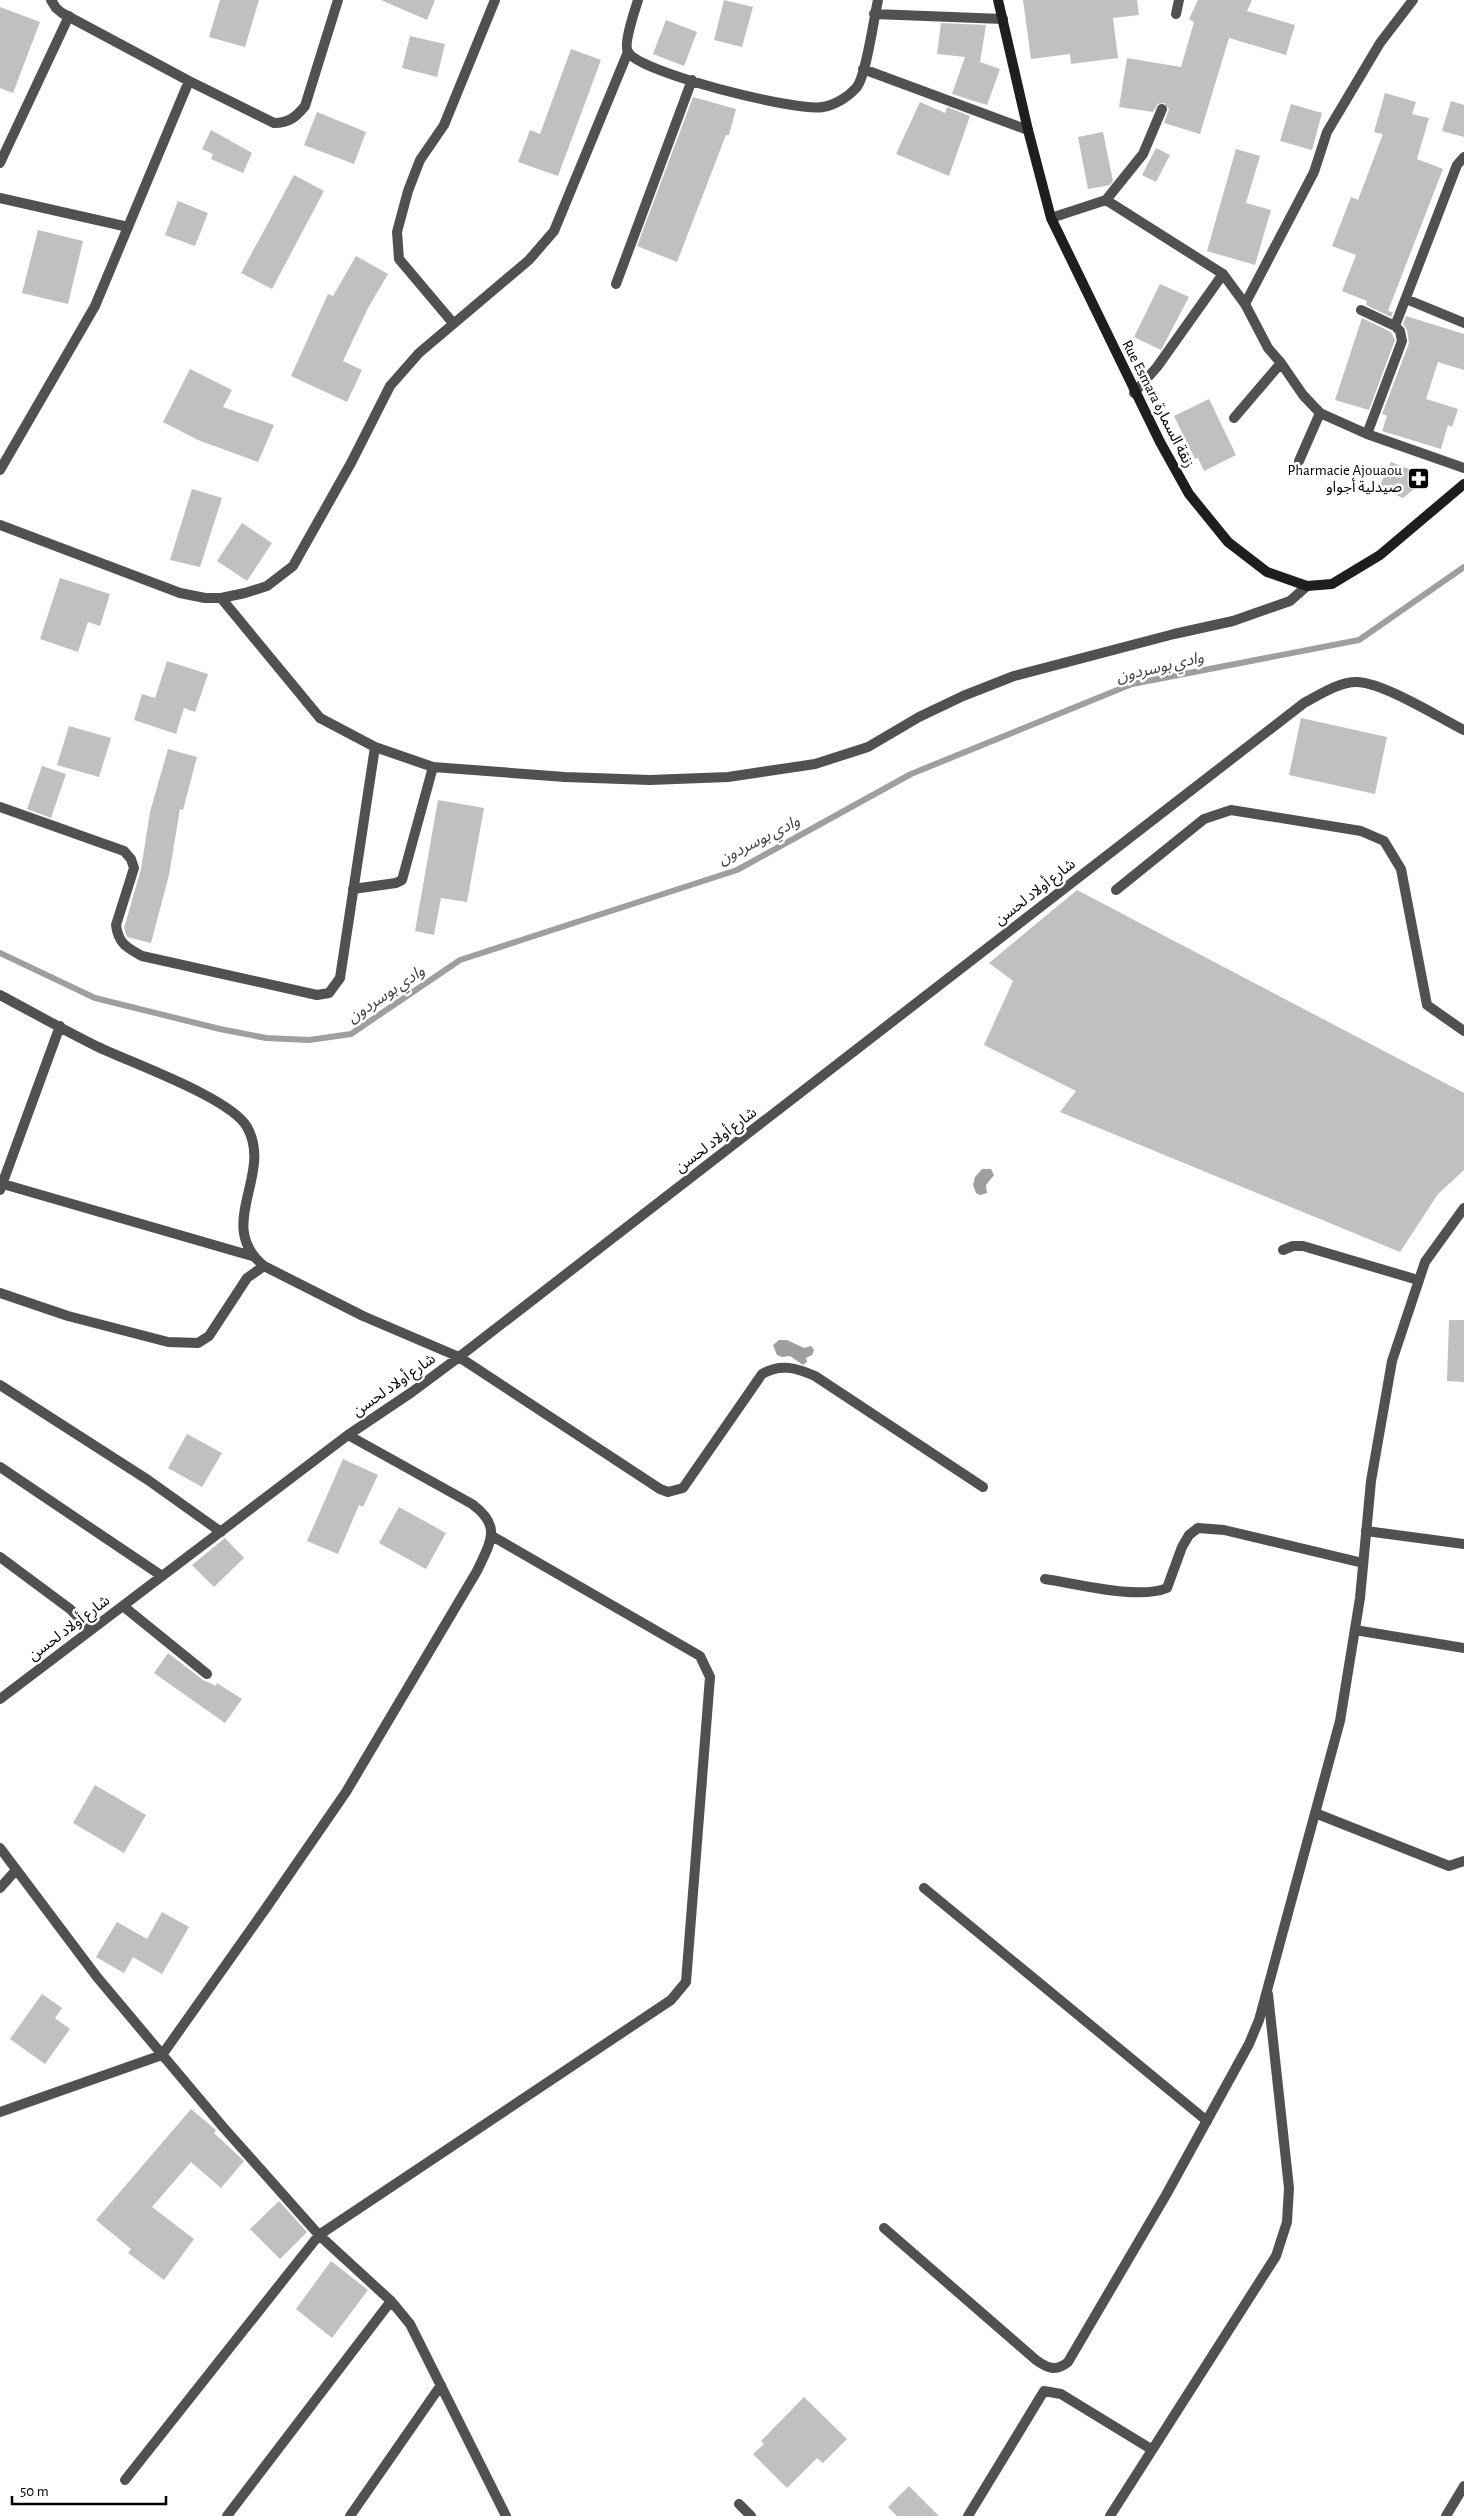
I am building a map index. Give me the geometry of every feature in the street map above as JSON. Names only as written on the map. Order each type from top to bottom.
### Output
[{"type":"street","points":[[51,0],[56,8],[69,16],[189,81],[274,123],[285,123],[298,116],[305,106],[338,0]]},
{"type":"street","points":[[453,323],[399,259],[397,232],[408,191],[420,160],[444,125],[495,0]]},
{"type":"street","points":[[0,525],[180,593],[205,598],[221,598],[267,586],[293,566],[351,463],[390,386],[419,353],[529,260],[554,230],[628,52],[626,44],[638,0]]},
{"type":"street","points":[[628,52],[650,65],[736,94],[789,105],[824,107],[840,101],[858,87],[878,0]]},
{"type":"street","name":"Rue Esmara زنقة السمارة","points":[[998,0],[1028,130],[1051,218],[1134,393],[1189,494],[1228,542],[1266,572],[1307,586],[1332,584],[1380,555],[1464,484]]},
{"type":"street","points":[[1176,14],[1179,0]]},
{"type":"street","points":[[1245,304],[1314,172],[1327,132],[1380,43],[1413,0]]},
{"type":"street","points":[[874,14],[1003,19]]},
{"type":"street","points":[[0,163],[69,16]]},
{"type":"street","points":[[863,69],[1028,130]]},
{"type":"street","points":[[616,284],[692,80]]},
{"type":"street","points":[[0,470],[95,306],[189,81]]},
{"type":"street","points":[[1051,218],[1106,200],[1143,154],[1162,109]]},
{"type":"street","points":[[1395,326],[1457,166],[1464,157]]},
{"type":"street","points":[[0,198],[128,227]]},
{"type":"street","points":[[1106,200],[1223,274],[1245,304],[1268,348],[1303,395],[1320,413],[1367,434],[1464,468]]},
{"type":"street","points":[[1134,393],[1157,366],[1223,274]]},
{"type":"street","points":[[1406,299],[1464,323]]},
{"type":"street","points":[[1361,310],[1395,326],[1400,331],[1402,341],[1367,434]]},
{"type":"street","points":[[1234,418],[1281,363]]},
{"type":"street","points":[[1299,461],[1320,413]]},
{"type":"street","points":[[221,598],[320,718],[375,747],[434,767],[565,777],[650,780],[728,777],[815,764],[868,747],[954,700],[1014,676],[1174,634],[1233,621],[1290,601],[1307,586]]},
{"type":"street","name":"شارع أولاد لحسن","points":[[0,1699],[348,1435],[412,1392],[459,1357],[1304,703],[1340,686],[1358,682],[1382,689],[1464,730]]},
{"type":"street","points":[[0,807],[124,851],[131,859],[134,868],[116,926],[117,934],[124,946],[142,956],[316,995],[330,993],[340,978],[375,747]]},
{"type":"street","points":[[353,889],[396,883],[402,880],[434,767]]},
{"type":"street","points":[[1116,890],[1204,819],[1231,810],[1361,832],[1384,841],[1401,869],[1427,1005],[1464,1031]]},
{"type":"street","points":[[0,995],[94,1046],[198,1091],[217,1102],[247,1126],[254,1146],[254,1169],[243,1219],[243,1233],[246,1247],[252,1256],[264,1266],[363,1316],[459,1357],[642,1478],[668,1492],[683,1488],[690,1480],[762,1374],[770,1369],[783,1367],[798,1369],[815,1376],[983,1487]]},
{"type":"street","points":[[60,1026],[1,1187],[252,1256]]},
{"type":"street","points":[[884,2228],[1036,2360],[1046,2367],[1054,2368],[1063,2366],[1068,2362],[1161,2204],[1249,2044],[1259,2020],[1340,1721],[1363,1563],[1371,1481],[1392,1361],[1424,1262],[1464,1208]]},
{"type":"street","points":[[1283,1250],[1293,1246],[1303,1246],[1418,1280]]},
{"type":"street","points":[[0,1293],[68,1316],[168,1342],[198,1343],[209,1336],[247,1278],[264,1266]]},
{"type":"street","points":[[0,1384],[148,1480],[221,1532]]},
{"type":"street","points":[[0,2112],[162,2055],[346,1792],[445,1628],[477,1571],[492,1536],[491,1526],[486,1514],[472,1504],[348,1435]]},
{"type":"street","points":[[0,1466],[162,1576]]},
{"type":"street","points":[[1045,1580],[1139,1593],[1156,1593],[1168,1588],[1182,1547],[1189,1535],[1198,1528],[1224,1530],[1363,1563]]},
{"type":"street","points":[[1366,1531],[1464,1544]]},
{"type":"street","points":[[125,2480],[320,2235],[672,2000],[686,1982],[710,1677],[700,1656],[492,1536]]},
{"type":"street","points":[[0,1557],[70,1609],[91,1630]]},
{"type":"street","points":[[123,1606],[207,1674]]},
{"type":"street","points":[[1354,1630],[1464,1648]]},
{"type":"street","points":[[1315,1813],[1448,1866],[1464,1861]]},
{"type":"street","points":[[0,1848],[97,1977],[162,2055],[320,2235],[391,2301],[410,2324],[506,2516]]},
{"type":"street","points":[[0,1888],[16,1870]]},
{"type":"street","points":[[924,1888],[1207,2121]]},
{"type":"street","points":[[1110,2516],[1276,2256],[1287,2222],[1288,2188],[1268,1988]]},
{"type":"street","points":[[227,2516],[391,2301]]},
{"type":"street","points":[[350,2516],[441,2385]]},
{"type":"street","points":[[968,2516],[1044,2391],[1061,2394],[1151,2449]]},
{"type":"street","points":[[1446,2516],[1464,2486]]},
{"type":"street","points":[[739,2504],[751,2516]]},
{"type":"shaded area","points":[[982,1169],[991,1169],[994,1175],[986,1185],[987,1193],[980,1195],[976,1193],[973,1185],[975,1177]]},
{"type":"shaded area","points":[[779,1340],[787,1340],[804,1348],[811,1346],[814,1350],[812,1355],[806,1358],[807,1362],[803,1365],[790,1356],[782,1357],[777,1355],[773,1345]]},
{"type":"building","points":[[220,0],[259,0],[245,47],[209,37]]},
{"type":"building","points":[[381,0],[435,0],[427,20]]},
{"type":"building","points":[[724,0],[753,7],[742,47],[714,40]]},
{"type":"building","points":[[1023,0],[1137,0],[1139,15],[1113,18],[1118,58],[1071,64],[1070,54],[1031,59]]},
{"type":"building","points":[[1198,0],[1252,0],[1247,11],[1295,25],[1286,55],[1229,38],[1200,134],[1164,123],[1169,109],[1164,103],[1158,104],[1153,112],[1119,107],[1127,58],[1181,67],[1194,22],[1189,19]]},
{"type":"building","points":[[0,7],[40,22],[13,93],[0,88]]},
{"type":"building","points":[[666,20],[697,32],[684,66],[653,54]]},
{"type":"building","points":[[941,23],[986,25],[980,62],[1000,69],[987,105],[952,94],[965,57],[937,54]]},
{"type":"building","points":[[410,36],[445,44],[437,77],[402,68]]},
{"type":"building","points":[[571,49],[601,60],[558,176],[518,162],[530,130],[540,134]]},
{"type":"building","points":[[1385,93],[1416,102],[1412,114],[1429,118],[1417,159],[1443,169],[1388,311],[1393,312],[1391,317],[1366,305],[1367,301],[1342,291],[1356,255],[1332,246],[1351,197],[1358,200],[1383,134],[1374,132]]},
{"type":"building","points":[[693,97],[736,109],[729,135],[726,135],[677,262],[637,246]]},
{"type":"building","points":[[1451,101],[1464,105],[1464,137],[1442,131]]},
{"type":"building","points":[[920,102],[945,113],[947,107],[970,116],[949,176],[896,154]]},
{"type":"building","points":[[1291,104],[1322,113],[1312,150],[1280,141]]},
{"type":"building","points":[[317,112],[366,132],[354,164],[304,145]]},
{"type":"building","points":[[211,130],[252,153],[243,173],[211,159],[213,154],[202,149]]},
{"type":"building","points":[[1103,132],[1113,181],[1110,185],[1088,189],[1078,137]]},
{"type":"building","points":[[1156,148],[1170,155],[1156,182],[1142,175]]},
{"type":"building","points":[[1236,149],[1260,156],[1246,203],[1271,210],[1255,265],[1207,251]]},
{"type":"building","points":[[294,175],[324,191],[272,289],[241,273]]},
{"type":"building","points":[[178,201],[208,213],[195,246],[165,235]]},
{"type":"building","points":[[38,230],[83,241],[68,304],[22,293]]},
{"type":"building","points":[[356,256],[388,274],[368,308],[343,361],[362,370],[347,402],[291,376],[328,294],[333,296]]},
{"type":"building","points":[[1160,284],[1189,297],[1161,350],[1134,337]]},
{"type":"building","points":[[1406,316],[1464,334],[1464,370],[1438,362],[1426,399],[1458,409],[1452,427],[1448,425],[1441,449],[1382,431],[1387,416],[1382,414],[1409,343],[1407,330],[1403,324]]},
{"type":"building","points":[[1362,318],[1391,332],[1395,340],[1369,410],[1335,400]]},
{"type":"building","points":[[190,369],[232,390],[223,407],[274,425],[258,462],[198,440],[163,422]]},
{"type":"building","points":[[1209,399],[1236,455],[1204,471],[1198,458],[1195,459],[1174,416]]},
{"type":"building","points":[[1391,462],[1429,477],[1403,498],[1379,487]]},
{"type":"building","points":[[192,489],[222,498],[200,567],[170,560]]},
{"type":"building","points":[[242,523],[272,543],[247,581],[217,561]]},
{"type":"building","points":[[60,578],[110,594],[100,626],[88,622],[78,652],[40,639]]},
{"type":"building","points":[[167,661],[208,674],[195,712],[184,708],[176,734],[134,720],[142,694],[155,698]]},
{"type":"building","points":[[1301,718],[1387,737],[1375,794],[1289,775]]},
{"type":"building","points":[[69,726],[111,738],[99,777],[57,765]]},
{"type":"building","points":[[168,749],[197,757],[183,810],[180,809],[169,875],[151,943],[127,937],[124,928],[141,869],[150,812]]},
{"type":"building","points":[[42,766],[66,774],[51,818],[27,809]]},
{"type":"building","points":[[438,800],[484,808],[467,902],[441,898],[434,935],[415,931]]},
{"type":"building","points":[[1077,890],[1464,1093],[1464,1170],[1438,1194],[1400,1252],[1060,1112],[1076,1091],[984,1045],[1013,981],[989,963]]},
{"type":"building","points":[[1449,1320],[1464,1320],[1464,1382],[1447,1381]]},
{"type":"building","points":[[187,1434],[222,1453],[202,1487],[168,1468]]},
{"type":"building","points":[[343,1459],[378,1475],[363,1507],[359,1505],[338,1554],[307,1541]]},
{"type":"building","points":[[399,1507],[446,1533],[426,1569],[379,1543]]},
{"type":"building","points":[[225,1538],[244,1558],[214,1587],[192,1565]]},
{"type":"building","points":[[168,1653],[203,1680],[216,1686],[217,1683],[242,1699],[225,1723],[154,1673]]},
{"type":"building","points":[[95,1785],[146,1815],[124,1853],[73,1823]]},
{"type":"building","points":[[162,1912],[189,1927],[162,1974],[133,1957],[124,1973],[96,1957],[117,1922],[147,1939]]},
{"type":"building","points":[[42,1994],[62,2008],[55,2018],[70,2029],[45,2064],[10,2039]]},
{"type":"building","points":[[191,2109],[216,2130],[214,2133],[244,2161],[221,2188],[191,2162],[152,2207],[194,2239],[164,2280],[128,2253],[131,2249],[96,2220]]},
{"type":"building","points":[[279,2201],[307,2232],[280,2259],[250,2229]]},
{"type":"building","points":[[331,2261],[368,2290],[332,2338],[296,2309]]},
{"type":"building","points":[[804,2397],[847,2439],[823,2463],[817,2458],[787,2488],[753,2454],[764,2444],[761,2441]]},
{"type":"building","points":[[909,2486],[939,2516],[897,2516],[888,2507]]},
{"type":"waterway","name":"وادي بوسردون","points":[[0,953],[95,998],[220,1029],[266,1038],[309,1040],[351,1034],[460,960],[737,870],[911,774],[1132,684],[1359,640],[1464,567]]},
{"type":"place","name":"Pharmacie Ajouaou صيدلية أجواو","points":[[1418,479]]}]
